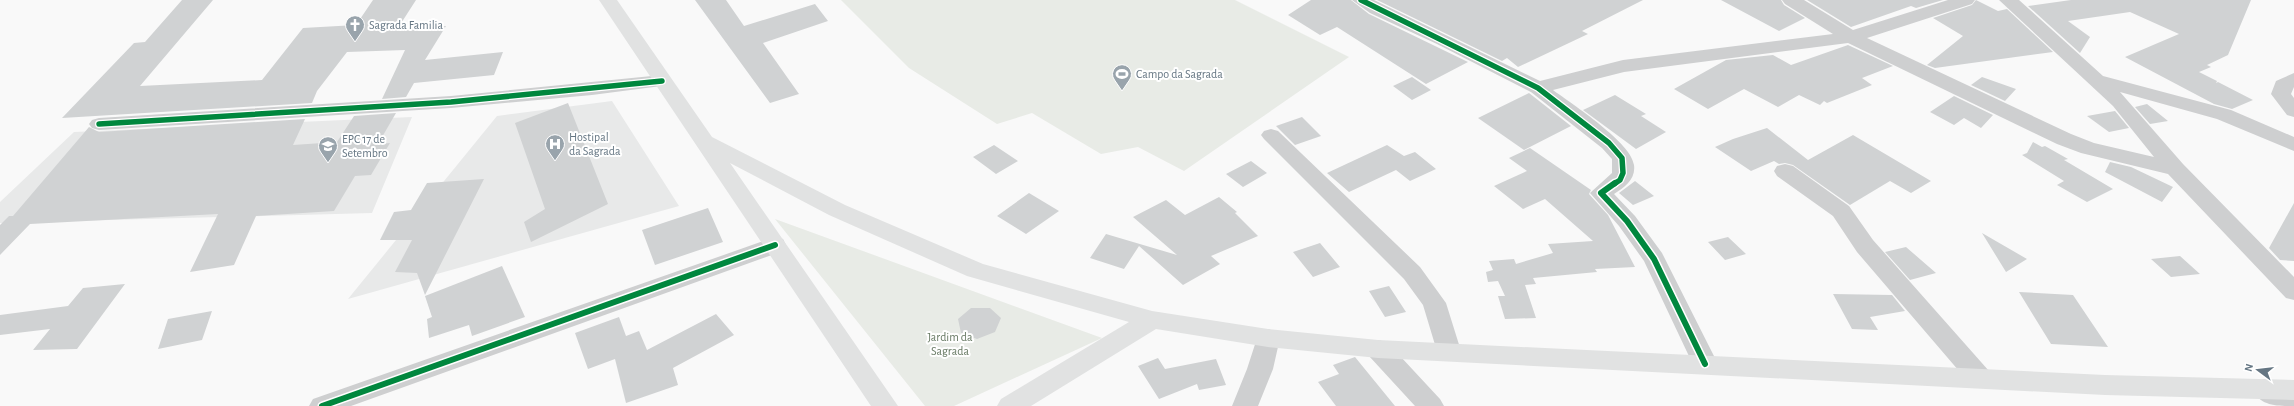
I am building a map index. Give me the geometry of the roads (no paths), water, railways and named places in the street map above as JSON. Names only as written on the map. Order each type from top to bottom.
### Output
[{"type":"main road","points":[[608,0],[662,81],[706,142],[752,214],[885,406]]},
{"type":"main road","points":[[706,142],[837,210],[975,270],[1152,320],[1268,338],[1378,349],[1448,351],[2105,385],[2294,390]]},
{"type":"main road","points":[[1010,406],[1152,320]]},
{"type":"street","points":[[1361,0],[1376,9],[1444,40],[1538,88],[1608,142],[1622,158],[1624,166],[1620,180],[1600,193],[1627,221],[1654,260],[1705,364]]},
{"type":"street","points":[[1791,0],[1851,37],[2064,139],[2088,148],[2175,169]]},
{"type":"street","points":[[1538,88],[1623,66],[1851,37],[1966,0]]},
{"type":"street","points":[[2008,0],[2120,102],[2175,169],[2294,292]]},
{"type":"street","points":[[2294,79],[2283,85],[2281,94],[2294,111]]},
{"type":"street","points":[[99,124],[327,111],[503,98],[662,81]]},
{"type":"street","points":[[2097,81],[2205,108],[2271,133],[2294,144]]},
{"type":"street","points":[[1271,135],[1412,273],[1434,304],[1448,351]]},
{"type":"street","points":[[1785,171],[1841,211],[1865,246],[1980,378]]},
{"type":"street","points":[[322,406],[775,246]]},
{"type":"street","points":[[1245,406],[1260,369],[1268,338]]},
{"type":"street","points":[[1378,349],[1431,406]]},
{"type":"street","points":[[2264,389],[2287,406]]},
{"type":"place","name":"Sagrada Familia","points":[[355,42]]},
{"type":"place","name":"Campo da Sagrada","points":[[1122,91]]},
{"type":"place","name":"Hostipal da Sagrada","points":[[555,161]]},
{"type":"place","name":"EPC 17 de Setembro","points":[[328,163]]},
{"type":"park label","name":"Jardim da Sagrada","points":[[950,344]]}]
